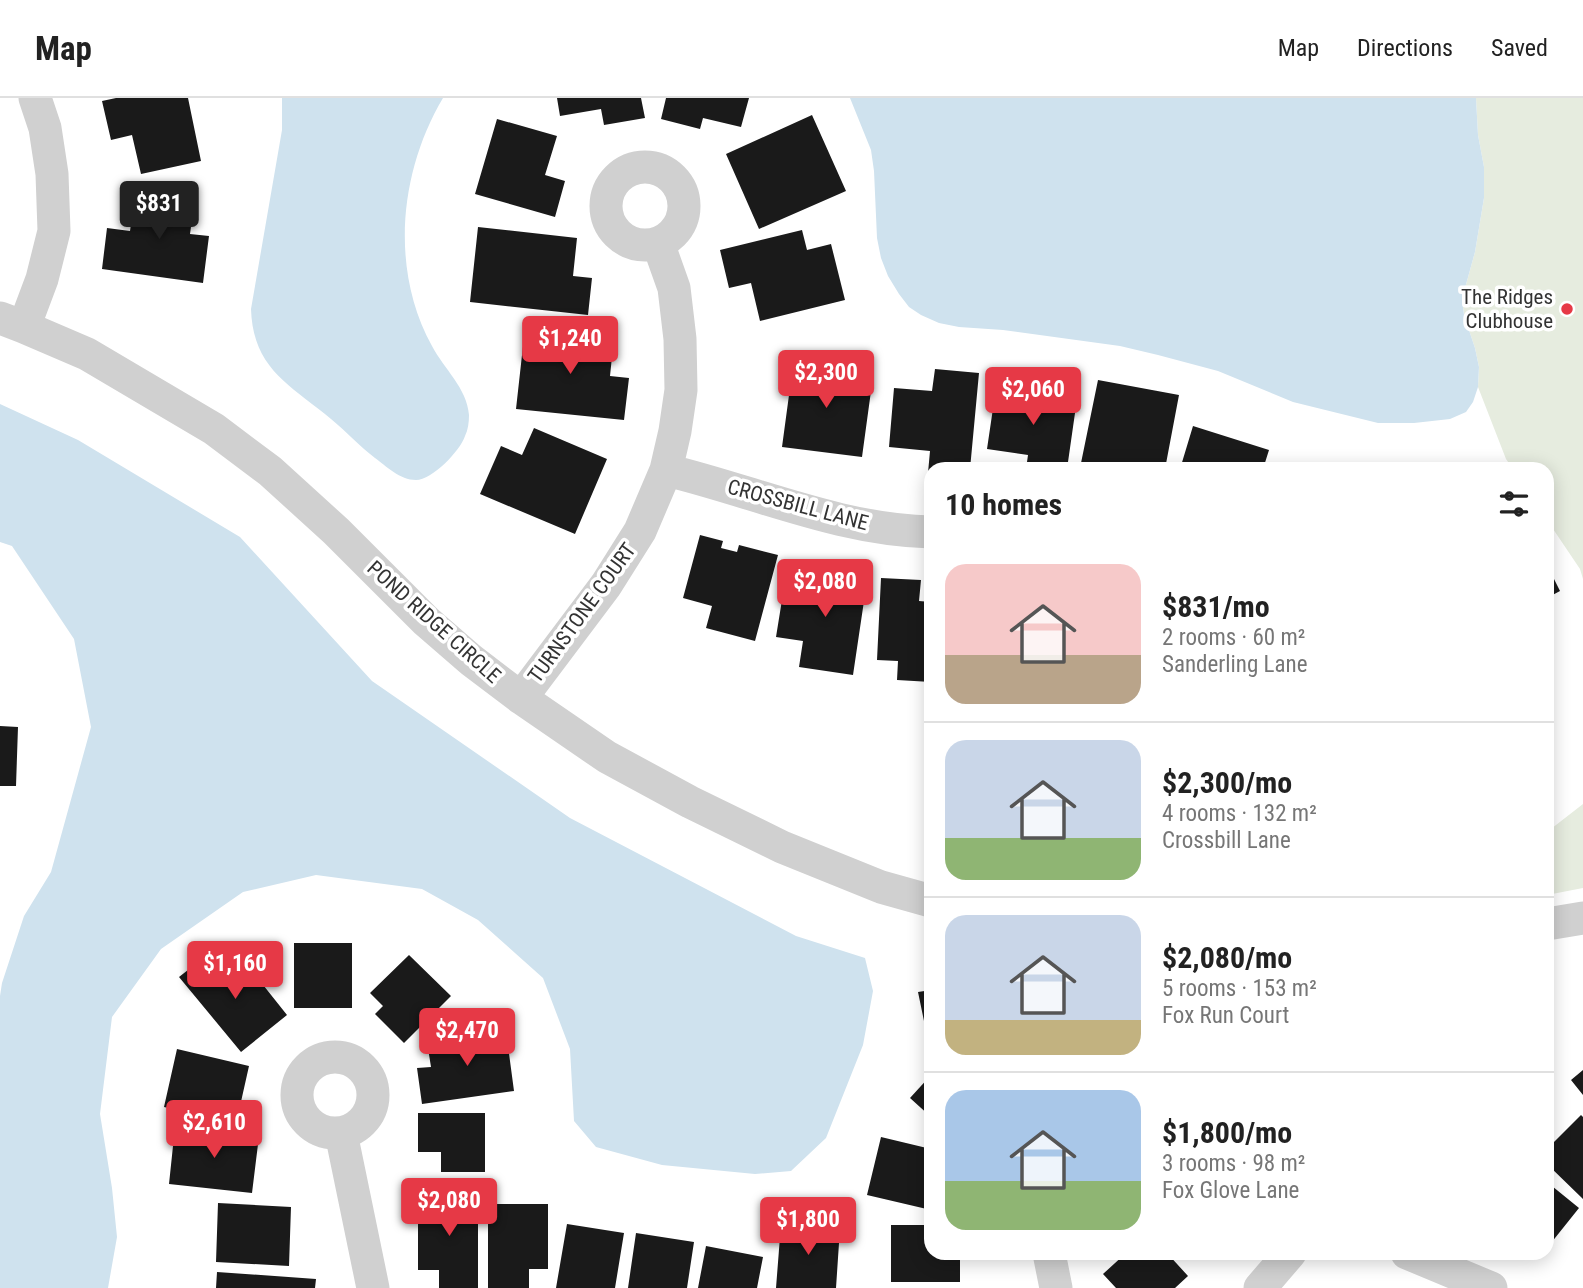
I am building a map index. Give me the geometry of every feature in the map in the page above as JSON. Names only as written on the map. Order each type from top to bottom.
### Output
[{"type":"street","points":[[12,322],[42,279],[54,231],[52,174],[45,128],[35,98]]},
{"type":"street","name":"TURNSTONE COURT","points":[[521,698],[607,585],[640,531],[666,470],[681,390],[680,339],[674,288],[658,243]]},
{"type":"street","name":"POND RIDGE CIRCLE","points":[[12,322],[87,354],[214,429],[270,471],[336,531],[426,621],[471,660],[607,757],[782,847],[881,887],[924,899]]},
{"type":"street","name":"CROSSBILL LANE","points":[[666,470],[852,523],[924,531]]},
{"type":"street","points":[[1554,922],[1583,918]]},
{"type":"street","points":[[341,1133],[373,1288]]},
{"type":"street","points":[[1050,1260],[1056,1288]]},
{"type":"street","points":[[1260,1288],[1284,1260]]},
{"type":"street","points":[[1424,1260],[1491,1288]]},
{"type":"shaded area","points":[[1476,98],[1583,98],[1583,579],[1580,569],[1554,530],[1554,462],[1508,462],[1478,387],[1479,367],[1462,299],[1475,252],[1484,198],[1484,167],[1478,135]]},
{"type":"shaded area","points":[[1583,804],[1583,888],[1554,894],[1554,827]]},
{"type":"water","points":[[282,98],[443,98],[428,127],[409,189],[405,254],[419,317],[432,346],[464,396],[469,418],[466,434],[457,449],[445,464],[422,479],[399,475],[369,453],[276,374],[259,347],[253,330],[251,309],[282,130]]},
{"type":"water","points":[[850,98],[1476,98],[1478,135],[1484,167],[1484,198],[1475,252],[1462,299],[1479,367],[1478,387],[1473,402],[1466,412],[1450,419],[1378,423],[1293,402],[1218,371],[1120,346],[1003,330],[959,327],[939,323],[921,315],[909,307],[899,294],[881,258],[877,238],[871,150]]},
{"type":"water","points":[[0,404],[78,440],[240,537],[372,681],[570,818],[796,936],[865,958],[873,991],[863,1045],[826,1138],[791,1171],[755,1174],[662,1165],[596,1147],[574,1121],[570,1049],[543,978],[478,920],[422,889],[316,875],[243,892],[161,949],[112,1017],[100,1114],[117,1237],[108,1288],[0,1288],[2,983],[24,916],[51,872],[91,727],[74,639],[12,546],[0,542]]},
{"type":"building","points":[[116,98],[188,98],[201,161],[141,174],[132,135],[111,140],[102,101]]},
{"type":"building","points":[[557,98],[641,98],[645,118],[604,125],[601,109],[560,116]]},
{"type":"building","points":[[666,98],[749,98],[741,127],[703,118],[700,129],[661,119]]},
{"type":"building","points":[[812,115],[846,191],[759,229],[726,154]]},
{"type":"building","points":[[497,119],[557,136],[545,175],[565,181],[555,217],[475,194]]},
{"type":"building","points":[[136,191],[195,198],[190,234],[209,236],[203,283],[102,269],[107,228],[130,231]]},
{"type":"building","points":[[478,227],[577,238],[573,276],[592,278],[588,315],[470,302]]},
{"type":"building","points":[[802,230],[807,250],[831,244],[845,300],[760,321],[751,283],[729,288],[720,250]]},
{"type":"building","points":[[525,328],[614,337],[610,376],[629,378],[624,420],[516,409]]},
{"type":"building","points":[[794,358],[854,366],[852,389],[871,391],[862,457],[782,447]]},
{"type":"building","points":[[935,369],[979,373],[971,462],[929,462],[930,451],[889,447],[894,388],[932,391]]},
{"type":"building","points":[[1098,380],[1179,395],[1166,462],[1081,462]]},
{"type":"building","points":[[996,388],[1077,399],[1068,462],[1027,462],[1028,455],[987,449]]},
{"type":"building","points":[[1193,426],[1269,450],[1265,462],[1182,462]]},
{"type":"building","points":[[534,428],[607,459],[575,534],[480,494],[501,446],[522,455]]},
{"type":"building","points":[[700,535],[723,541],[721,548],[737,552],[739,545],[778,555],[755,641],[706,628],[712,606],[683,598]]},
{"type":"building","points":[[825,568],[868,574],[853,675],[799,667],[803,641],[776,637],[786,575],[823,581]]},
{"type":"building","points":[[881,578],[921,580],[919,601],[924,601],[924,682],[897,680],[898,661],[877,660]]},
{"type":"building","points":[[1554,579],[1560,591],[1554,594]]},
{"type":"building","points":[[0,726],[18,727],[16,786],[0,786]]},
{"type":"building","points":[[294,943],[352,943],[352,1008],[294,1008]]},
{"type":"building","points":[[409,955],[451,996],[404,1043],[375,1014],[383,1006],[370,993]]},
{"type":"building","points":[[240,956],[287,1015],[241,1052],[179,977],[202,959],[215,976]]},
{"type":"building","points":[[924,991],[924,1021],[918,992]]},
{"type":"building","points":[[506,1031],[514,1091],[422,1104],[417,1068],[431,1067],[427,1042]]},
{"type":"building","points":[[177,1049],[249,1066],[236,1124],[164,1107]]},
{"type":"building","points":[[1583,1070],[1583,1095],[1571,1080]]},
{"type":"building","points":[[924,1083],[924,1111],[910,1098]]},
{"type":"building","points":[[418,1113],[485,1113],[485,1172],[441,1172],[441,1152],[418,1152]]},
{"type":"building","points":[[1581,1115],[1583,1117],[1583,1199],[1554,1171],[1554,1142]]},
{"type":"building","points":[[175,1127],[259,1136],[252,1193],[169,1184]]},
{"type":"building","points":[[881,1137],[924,1147],[924,1208],[867,1195]]},
{"type":"building","points":[[1554,1188],[1579,1208],[1554,1239]]},
{"type":"building","points":[[418,1193],[478,1193],[478,1288],[439,1288],[439,1270],[418,1270]]},
{"type":"building","points":[[218,1203],[291,1207],[289,1266],[216,1262]]},
{"type":"building","points":[[488,1204],[548,1204],[548,1269],[529,1269],[529,1288],[488,1288]]},
{"type":"building","points":[[567,1224],[624,1233],[615,1288],[556,1288]]},
{"type":"building","points":[[781,1224],[840,1228],[836,1288],[776,1288]]},
{"type":"building","points":[[891,1225],[924,1225],[924,1260],[960,1260],[960,1282],[891,1282]]},
{"type":"building","points":[[636,1233],[694,1242],[687,1288],[628,1288]]},
{"type":"building","points":[[706,1246],[763,1257],[757,1288],[698,1288]]},
{"type":"building","points":[[1118,1260],[1173,1260],[1188,1276],[1175,1288],[1116,1288],[1103,1274]]},
{"type":"building","points":[[217,1272],[316,1279],[315,1288],[216,1288]]},
{"type":"place","name":"The Ridges Clubhouse","points":[[1567,309]]}]
